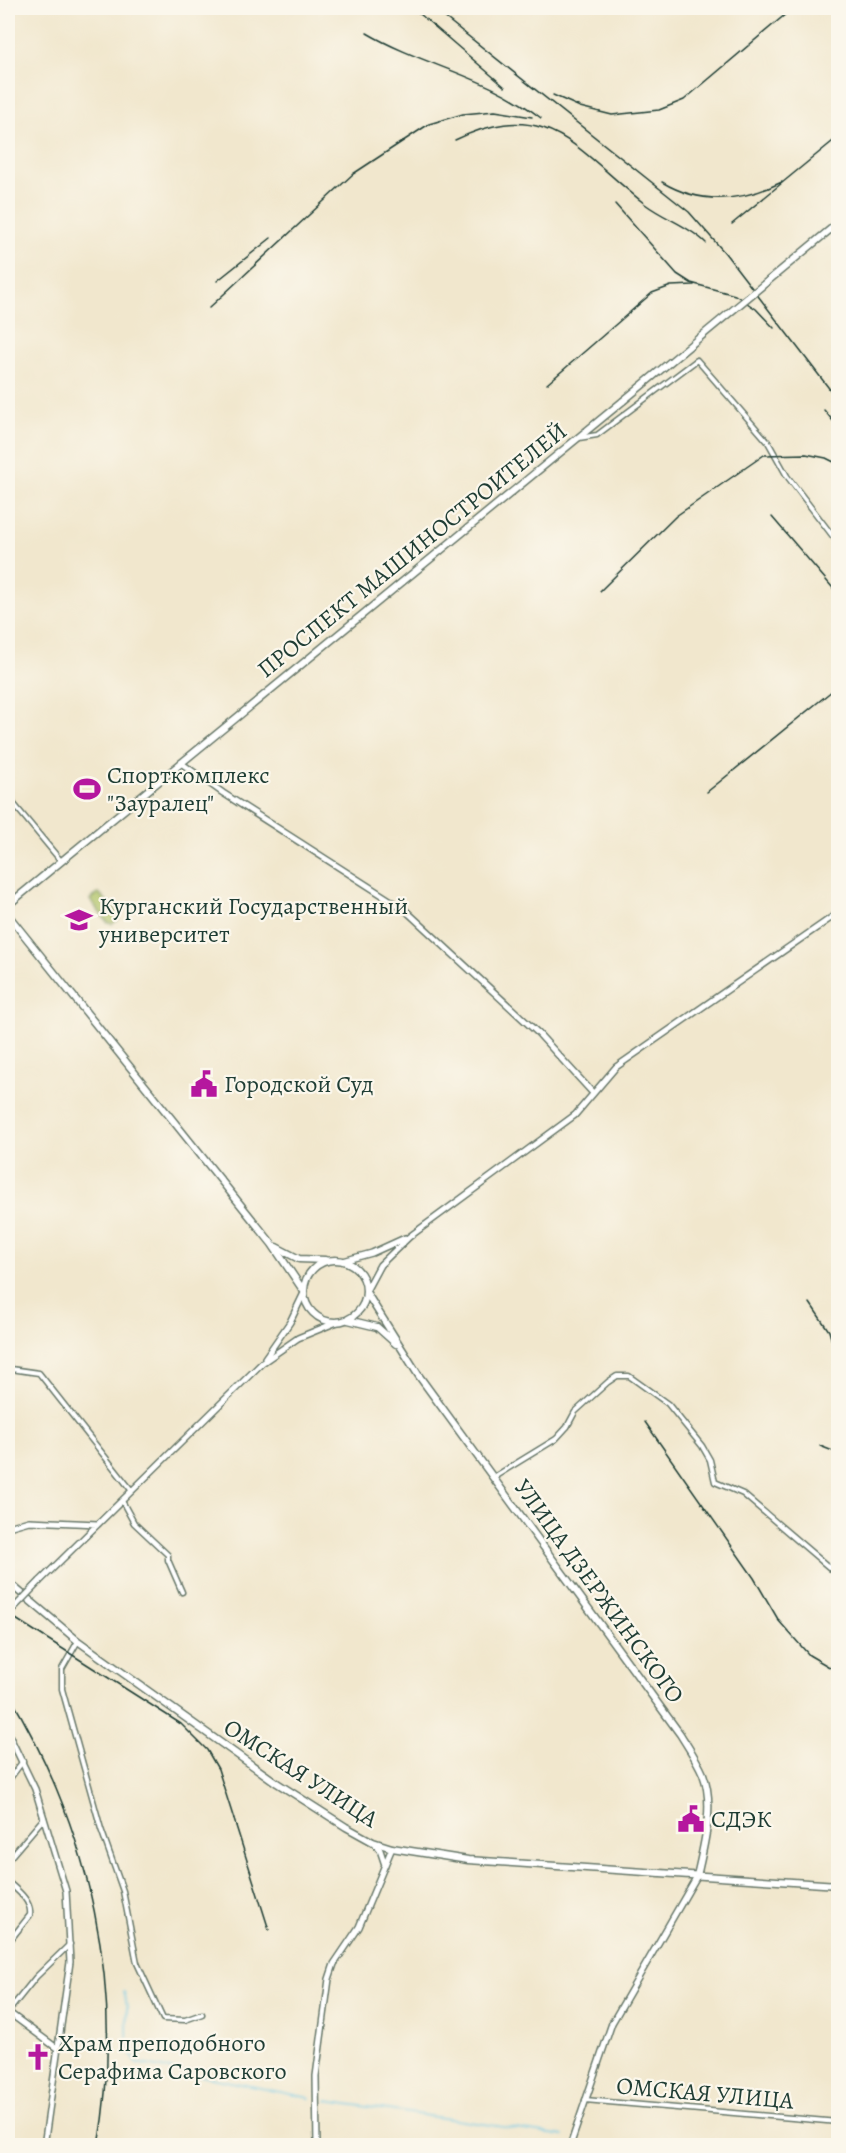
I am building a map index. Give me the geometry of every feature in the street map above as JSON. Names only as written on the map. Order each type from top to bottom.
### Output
[{"type":"main road","name":"ПРОСПЕКТ МАШИНОСТРОИТЕЛЕЙ","points":[[8,905],[579,438],[838,222]]},
{"type":"main road","points":[[181,763],[223,793],[404,909],[538,1033],[592,1092]]},
{"type":"main road","points":[[262,1362],[298,1338],[347,1320],[363,1305],[366,1292],[380,1265],[409,1237],[574,1115],[584,1106],[603,1078],[628,1057],[838,913]]},
{"type":"main road","points":[[8,915],[272,1244],[314,1314],[326,1321],[337,1322]]},
{"type":"main road","points":[[272,1244],[299,1259],[343,1261],[372,1253],[409,1237]]},
{"type":"main road","points":[[8,1614],[262,1362],[290,1322],[313,1269],[332,1260]]},
{"type":"main road","points":[[343,1261],[360,1274],[366,1292]]},
{"type":"main road","name":"УЛИЦА ДЗЕРЖИНСКОГО","points":[[366,1292],[401,1348],[680,1734],[703,1775],[708,1810],[697,1876]]},
{"type":"main road","name":"УЛИЦА ДЗЕРЖИНСКОГО","points":[[347,1320],[377,1328],[401,1348]]},
{"type":"main road","points":[[8,1527],[29,1521],[98,1524]]},
{"type":"main road","points":[[76,1524],[86,1536]]},
{"type":"main road","name":"ОМСКАЯ УЛИЦА","points":[[8,1582],[78,1641],[278,1783],[373,1842],[392,1848],[468,1860],[838,1885]]},
{"type":"main road","points":[[8,1733],[23,1761],[45,1817],[66,1891],[71,1943],[44,2145]]},
{"type":"main road","points":[[373,1842],[380,1850],[385,1866]]},
{"type":"main road","points":[[317,2145],[316,2076],[328,1979],[334,1964],[359,1927],[392,1848]]},
{"type":"main road","points":[[570,2145],[612,2023],[697,1876]]},
{"type":"main road","points":[[8,2012],[58,2049]]},
{"type":"street","points":[[579,438],[597,435],[697,360],[768,442],[787,476],[838,543]]},
{"type":"street","points":[[8,797],[61,861]]},
{"type":"street","points":[[8,1364],[11,1369],[39,1373],[132,1491]]},
{"type":"street","points":[[494,1477],[556,1439],[567,1427],[574,1412],[608,1382],[617,1376],[629,1376],[668,1404],[702,1446],[710,1460],[715,1482],[743,1494],[838,1575]]},
{"type":"street","points":[[122,1502],[134,1523],[168,1555],[182,1592]]},
{"type":"street","points":[[78,1641],[62,1669],[62,1689],[101,1829],[123,1891],[137,1963],[163,2019],[185,2020],[202,2014]]},
{"type":"street","points":[[8,1781],[23,1761]]},
{"type":"street","points":[[8,1860],[45,1817]]},
{"type":"street","points":[[8,1882],[28,1902],[30,1915],[8,1943]]},
{"type":"street","points":[[8,2012],[36,1977],[71,1943]]},
{"type":"street","name":"ОМСКАЯ УЛИЦА","points":[[585,2100],[838,2122]]},
{"type":"green space","points":[[99,893],[119,914],[119,919],[112,924],[108,923],[90,900]]},
{"type":"waterway","points":[[124,1992],[127,2037],[137,2063],[310,2098]]},
{"type":"waterway","points":[[327,2101],[564,2136]]},
{"type":"railway","points":[[413,8],[505,87]]},
{"type":"railway","points":[[433,8],[689,212],[725,253],[838,400]]},
{"type":"railway","points":[[553,95],[580,107],[612,115],[659,110],[684,100],[793,8]]},
{"type":"railway","points":[[367,33],[410,54],[478,81],[521,104],[541,118]]},
{"type":"railway","points":[[209,308],[353,174],[429,124],[463,114],[495,111],[532,117]]},
{"type":"railway","points":[[455,140],[487,128],[514,124],[538,126],[559,135],[580,149],[645,204],[706,243]]},
{"type":"railway","points":[[732,224],[838,137]]},
{"type":"railway","points":[[662,182],[677,190],[707,198],[737,197],[782,182]]},
{"type":"railway","points":[[615,204],[677,274],[691,283],[735,295],[756,309],[774,328]]},
{"type":"railway","points":[[217,281],[271,238]]},
{"type":"railway","points":[[547,384],[652,293],[671,286],[694,285]]},
{"type":"railway","points":[[824,410],[838,427]]},
{"type":"railway","points":[[600,591],[676,516],[764,455],[806,454],[826,458],[838,464]]},
{"type":"railway","points":[[772,517],[838,594]]},
{"type":"railway","points":[[707,792],[838,686]]},
{"type":"railway","points":[[810,1303],[829,1331],[838,1362]]},
{"type":"railway","points":[[645,1422],[754,1578],[779,1621],[809,1655],[838,1672]]},
{"type":"railway","points":[[820,1446],[838,1453]]},
{"type":"railway","points":[[8,1614],[181,1724],[207,1750],[218,1769],[269,1930]]},
{"type":"railway","points":[[8,1693],[37,1745],[61,1799],[80,1855],[94,1911],[103,1969],[107,2027],[106,2087],[98,2146]]},
{"type":"place","name":"Спорткомплекс \"Зауралец\"","points":[[87,789]]},
{"type":"place","name":"Курганский Государственный университет","points":[[79,920]]},
{"type":"place","name":"Городской Суд","points":[[204,1084]]},
{"type":"place","name":"СДЭК","points":[[691,1819]]},
{"type":"place","name":"Храм преподобного Серафима Саровского","points":[[38,2057]]}]
